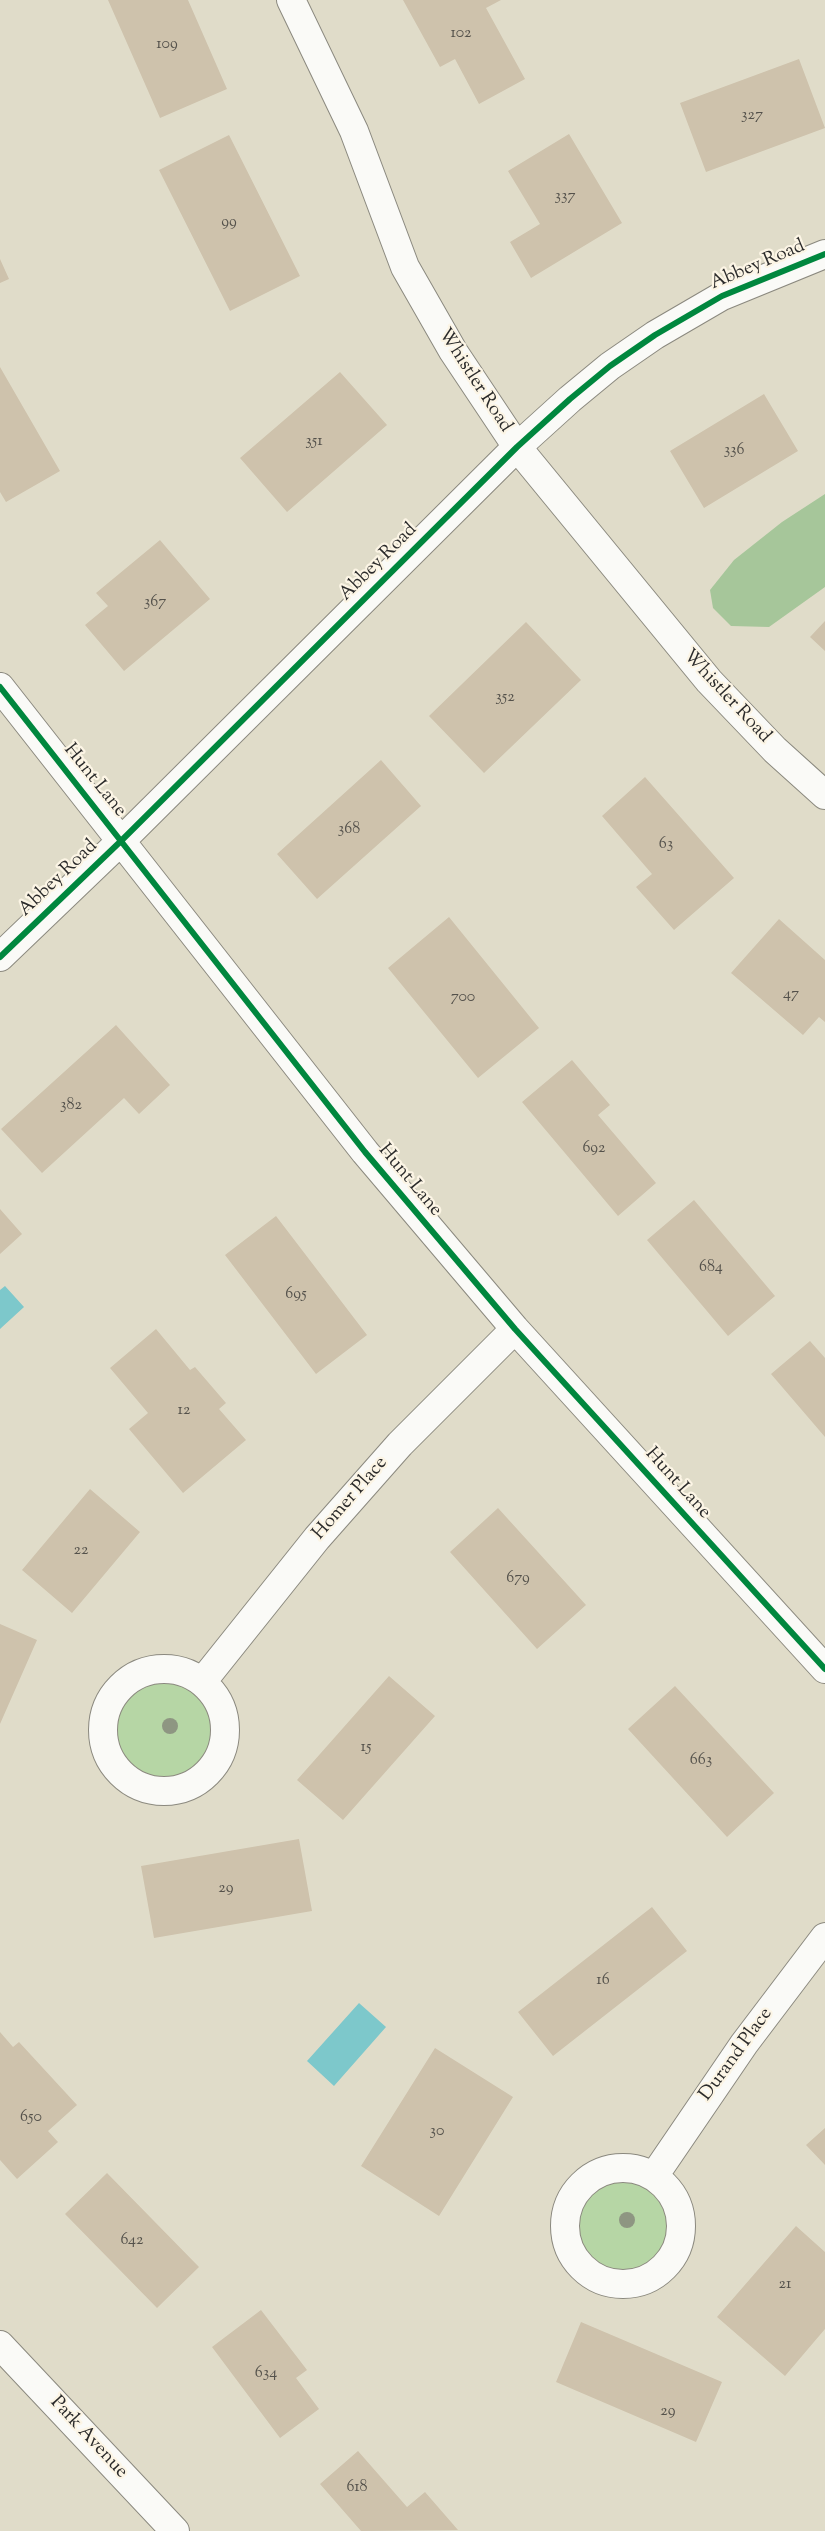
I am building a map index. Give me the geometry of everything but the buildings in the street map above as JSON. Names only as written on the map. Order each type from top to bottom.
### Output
[{"type":"street","name":"Whistler Road","points":[[291,0],[351,124],[396,245],[413,284],[453,351],[517,447],[709,680],[775,750],[825,795]]},
{"type":"street","name":"Abbey Road","points":[[0,957],[122,840],[517,447],[576,394],[655,335],[722,296],[825,254]]},
{"type":"street","name":"Hunt Lane","points":[[0,687],[365,1152],[515,1329],[825,1670]]},
{"type":"street","name":"Homer Place","points":[[202,1682],[317,1538],[400,1444],[515,1329]]},
{"type":"street","points":[[166,1668],[185,1672],[202,1682],[216,1697],[225,1717],[226,1738],[219,1758],[206,1776],[189,1787],[168,1792],[147,1790],[128,1780],[114,1766],[105,1749],[102,1730],[105,1710],[114,1693],[129,1679],[146,1670],[166,1668]]},
{"type":"street","name":"Durand Place","points":[[654,2176],[744,2044],[825,1937]]},
{"type":"street","points":[[618,2168],[636,2169],[654,2176],[668,2190],[678,2208],[681,2228],[677,2248],[667,2265],[651,2277],[632,2284],[612,2284],[593,2276],[579,2264],[569,2249],[565,2231],[566,2213],[572,2196],[584,2182],[600,2172],[618,2168]]},
{"type":"street","name":"Park Avenue","points":[[0,2345],[175,2531]]},
{"type":"green space","points":[[825,494],[825,587],[769,627],[731,626],[713,608],[710,590],[734,560],[782,522]]},
{"type":"green space","points":[[164,1669],[187,1673],[207,1687],[221,1707],[225,1730],[221,1753],[207,1773],[187,1787],[164,1791],[141,1787],[121,1773],[107,1753],[103,1730],[107,1707],[121,1687],[141,1673]]},
{"type":"green space","points":[[623,2168],[645,2172],[664,2185],[677,2204],[681,2226],[677,2248],[664,2267],[645,2280],[623,2284],[601,2280],[582,2267],[569,2248],[565,2226],[569,2204],[582,2185],[601,2172]]},
{"type":"water","points":[[5,1286],[24,1307],[0,1329],[0,1290]]},
{"type":"water","points":[[359,2003],[386,2027],[334,2086],[307,2061]]},
{"type":"cycle path","points":[[0,957],[122,840],[517,447],[570,399],[610,366],[655,335],[722,296],[825,254]]},
{"type":"cycle path","points":[[0,687],[365,1152],[515,1329],[825,1669]]}]
